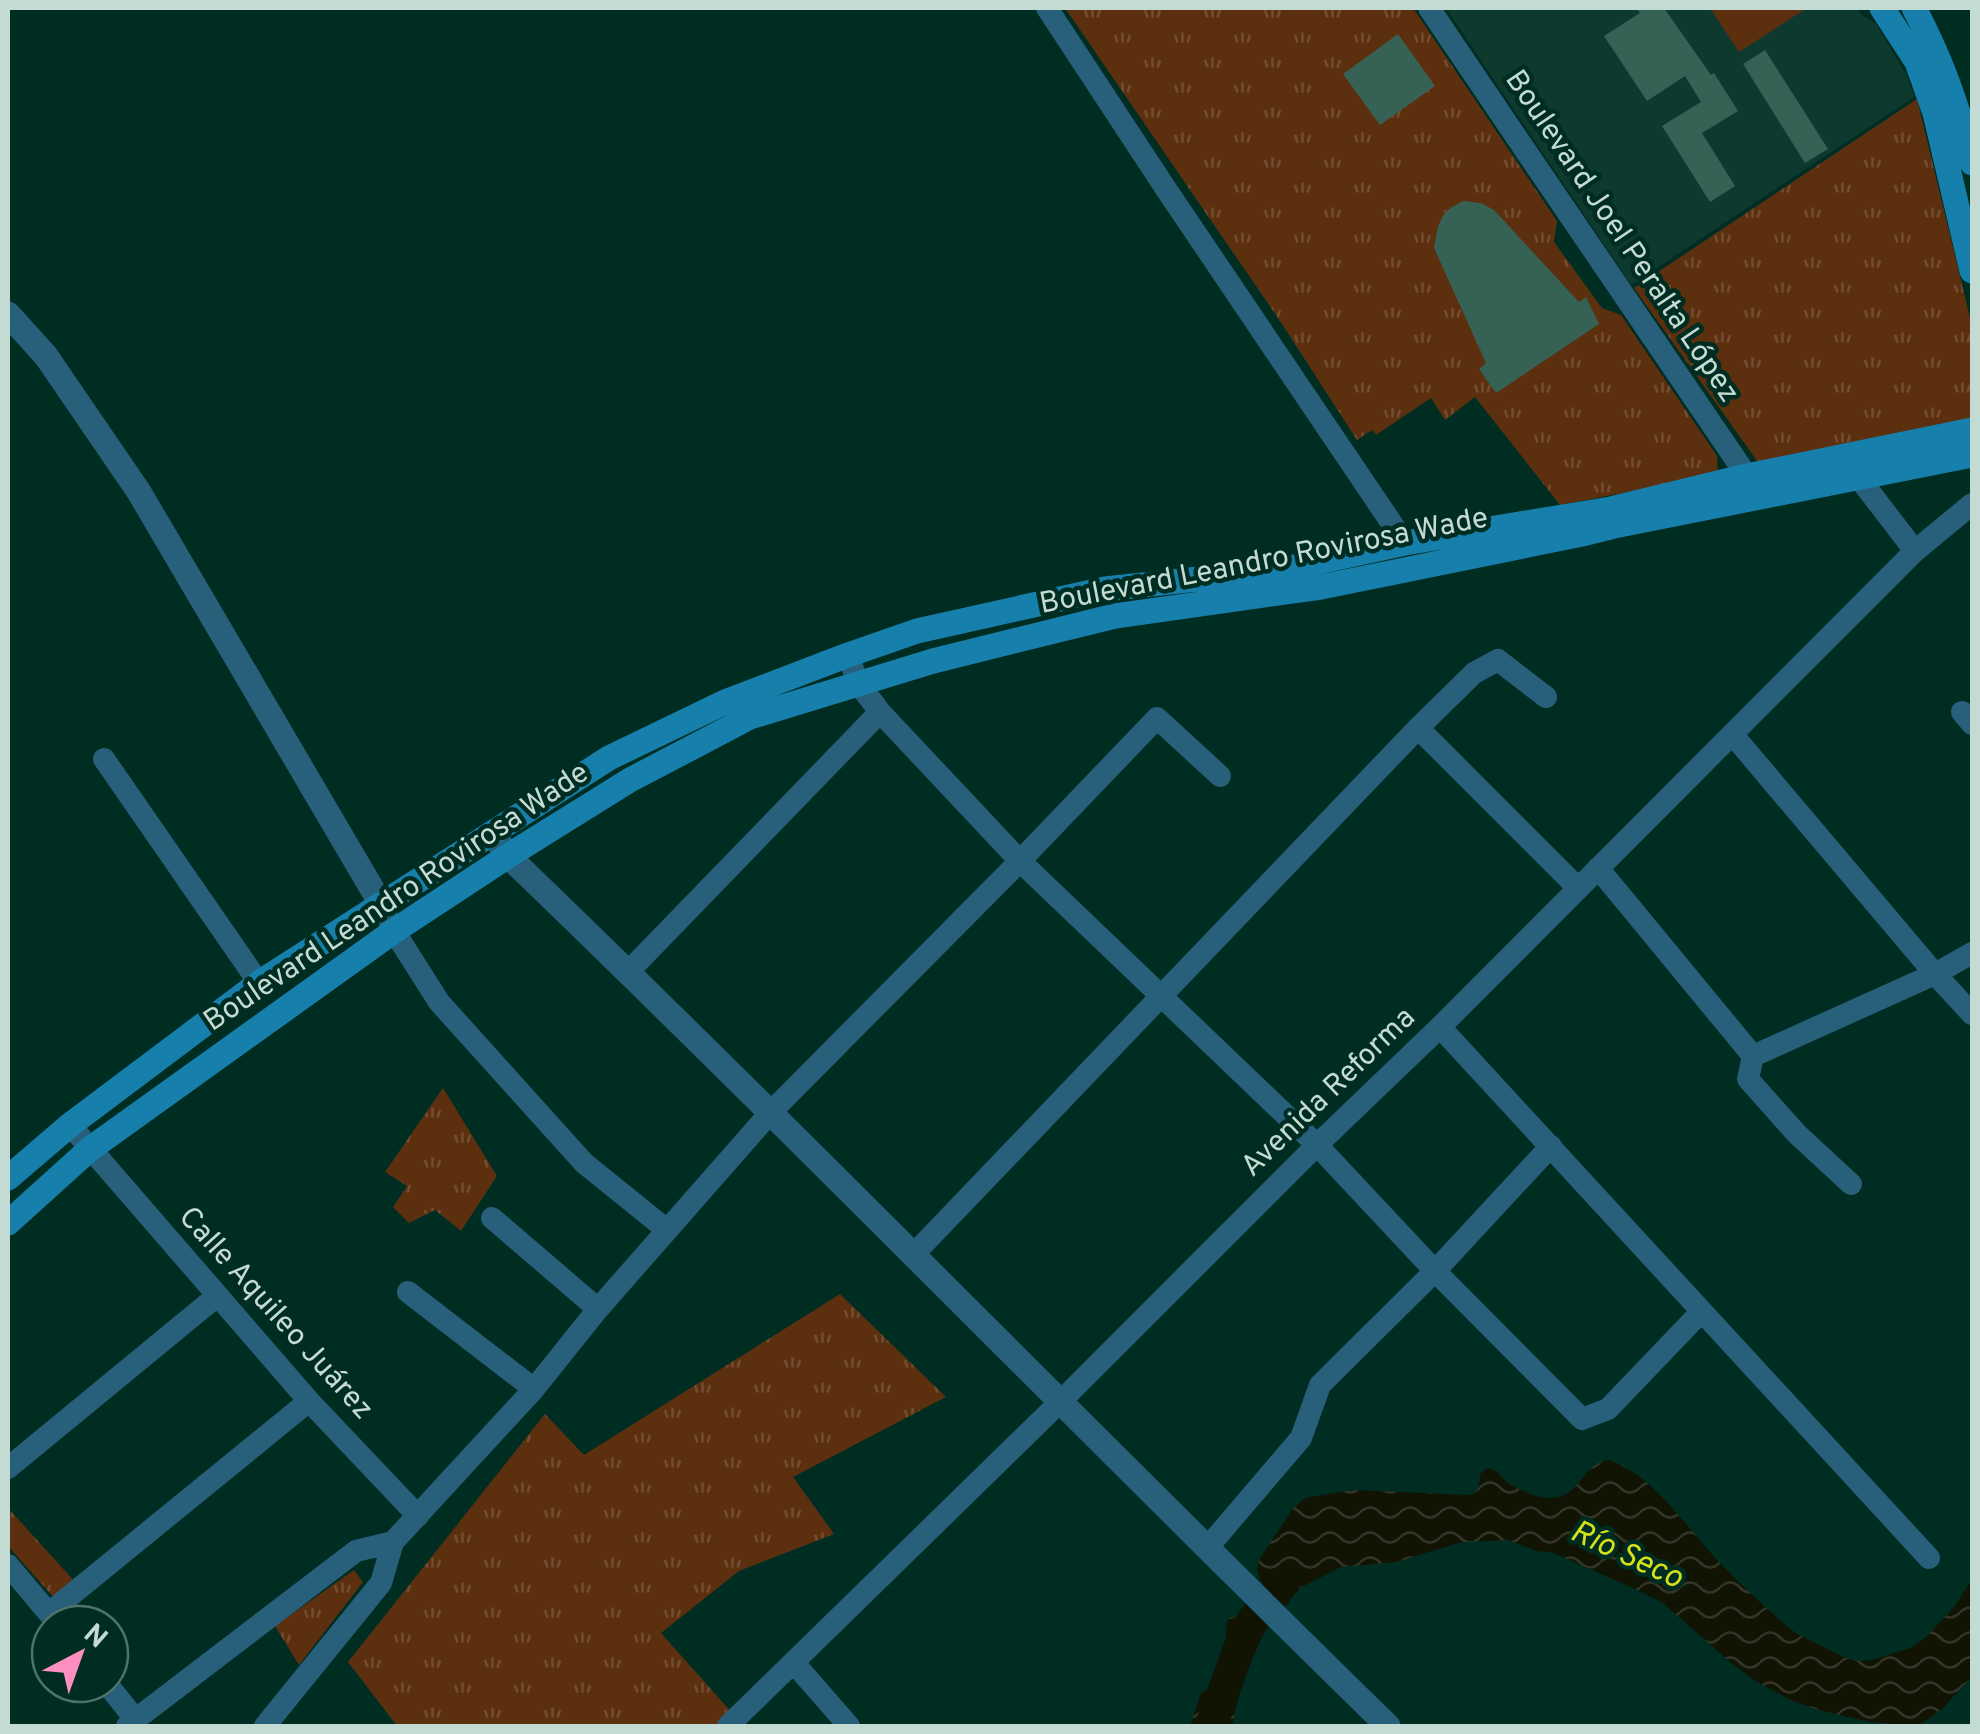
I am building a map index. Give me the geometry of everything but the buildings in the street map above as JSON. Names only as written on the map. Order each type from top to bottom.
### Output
[{"type":"main road","points":[[1882,8],[1917,62],[1935,113],[1972,271]]},
{"type":"main road","points":[[1914,8],[1951,88],[1972,163]]},
{"type":"main road","name":"Boulevard Leandro Rovirosa Wade","points":[[8,1178],[70,1125],[260,983],[608,758],[725,702],[848,654],[917,632],[1105,589],[1280,570],[1406,543],[1611,508],[1972,430]]},
{"type":"main road","name":"Boulevard Leandro Rovirosa Wade","points":[[8,1223],[90,1149],[394,931],[630,780],[750,716],[933,661],[1116,616],[1321,587],[1972,456]]},
{"type":"main road","points":[[1105,589],[1116,616]]},
{"type":"street","points":[[1047,8],[1406,543]]},
{"type":"street","name":"Boulevard Joel Peralta López","points":[[1429,8],[1747,476],[1767,496]]},
{"type":"street","points":[[8,314],[46,356],[139,492],[439,1002],[584,1163],[667,1230]]},
{"type":"street","points":[[1859,478],[1915,551]]},
{"type":"street","name":"Avenida Reforma","points":[[728,1726],[1440,1027],[1915,551],[1972,504]]},
{"type":"street","points":[[848,654],[858,683],[880,712],[1020,862],[1317,1145],[1435,1271],[1582,1418],[1608,1409],[1701,1312]]},
{"type":"street","points":[[914,1254],[1474,674],[1498,660],[1546,697]]},
{"type":"street","points":[[628,972],[880,712]]},
{"type":"street","points":[[265,1726],[381,1583],[393,1542],[534,1389],[667,1230],[770,1114],[1157,718],[1220,776]]},
{"type":"street","points":[[1418,728],[1577,887]]},
{"type":"street","points":[[1732,735],[1972,1014]]},
{"type":"street","points":[[104,759],[260,983]]},
{"type":"street","points":[[493,833],[508,856],[1388,1726]]},
{"type":"street","points":[[1598,868],[1753,1056]]},
{"type":"street","points":[[1753,1056],[1935,974],[1972,953]]},
{"type":"street","points":[[1440,1027],[1929,1558]]},
{"type":"street","points":[[1753,1056],[1748,1079],[1797,1134],[1851,1184]]},
{"type":"street","name":"Calle Aquileo Juárez","points":[[70,1125],[309,1400],[418,1516]]},
{"type":"street","points":[[1208,1547],[1302,1438],[1320,1385],[1435,1271],[1550,1146]]},
{"type":"street","points":[[492,1218],[598,1309]]},
{"type":"street","points":[[408,1292],[534,1389]]},
{"type":"street","points":[[8,1468],[217,1296]]},
{"type":"street","points":[[70,1604],[309,1400]]},
{"type":"street","points":[[132,1723],[356,1551],[393,1542]]},
{"type":"street","points":[[8,1566],[42,1604]]},
{"type":"street","points":[[794,1663],[849,1726]]},
{"type":"shaded area","points":[[1446,8],[1857,8],[1876,24],[1907,76],[1914,97],[1631,285]]},
{"type":"green space","points":[[1065,8],[1413,8],[1557,221],[1554,242],[1602,308],[1621,315],[1717,456],[1718,475],[1560,505],[1475,397],[1445,420],[1431,398],[1376,435],[1372,430],[1357,440]]},
{"type":"green space","points":[[1710,8],[1807,8],[1739,52]]},
{"type":"green space","points":[[1917,99],[1972,326],[1972,431],[1760,465],[1634,288]]},
{"type":"green space","points":[[443,1088],[497,1176],[461,1231],[435,1210],[409,1223],[393,1207],[407,1186],[385,1172]]},
{"type":"green space","points":[[840,1294],[946,1397],[793,1477],[834,1534],[739,1571],[661,1633],[734,1715],[722,1726],[397,1726],[348,1662],[545,1414],[584,1455]]},
{"type":"green space","points":[[8,1508],[76,1583],[55,1599],[8,1546]]},
{"type":"green space","points":[[354,1570],[363,1582],[299,1665],[275,1626]]},
{"type":"water","points":[[1610,1460],[1656,1491],[1719,1562],[1788,1627],[1846,1658],[1873,1660],[1910,1648],[1954,1607],[1972,1579],[1972,1676],[1943,1708],[1913,1726],[1870,1722],[1819,1710],[1757,1682],[1663,1603],[1554,1553],[1508,1540],[1462,1542],[1396,1562],[1341,1567],[1290,1593],[1275,1595],[1261,1582],[1257,1569],[1260,1558],[1292,1510],[1305,1498],[1354,1490],[1468,1495],[1477,1490],[1480,1474],[1488,1468],[1521,1490],[1551,1498],[1571,1490],[1591,1468]]},
{"type":"water","points":[[1229,1618],[1253,1620],[1260,1628],[1261,1639],[1241,1686],[1232,1726],[1190,1726],[1201,1693],[1214,1688],[1219,1681]]},
{"type":"waterway","name":"Río Seco","points":[[1211,1726],[1241,1643],[1253,1620],[1285,1581]]}]
